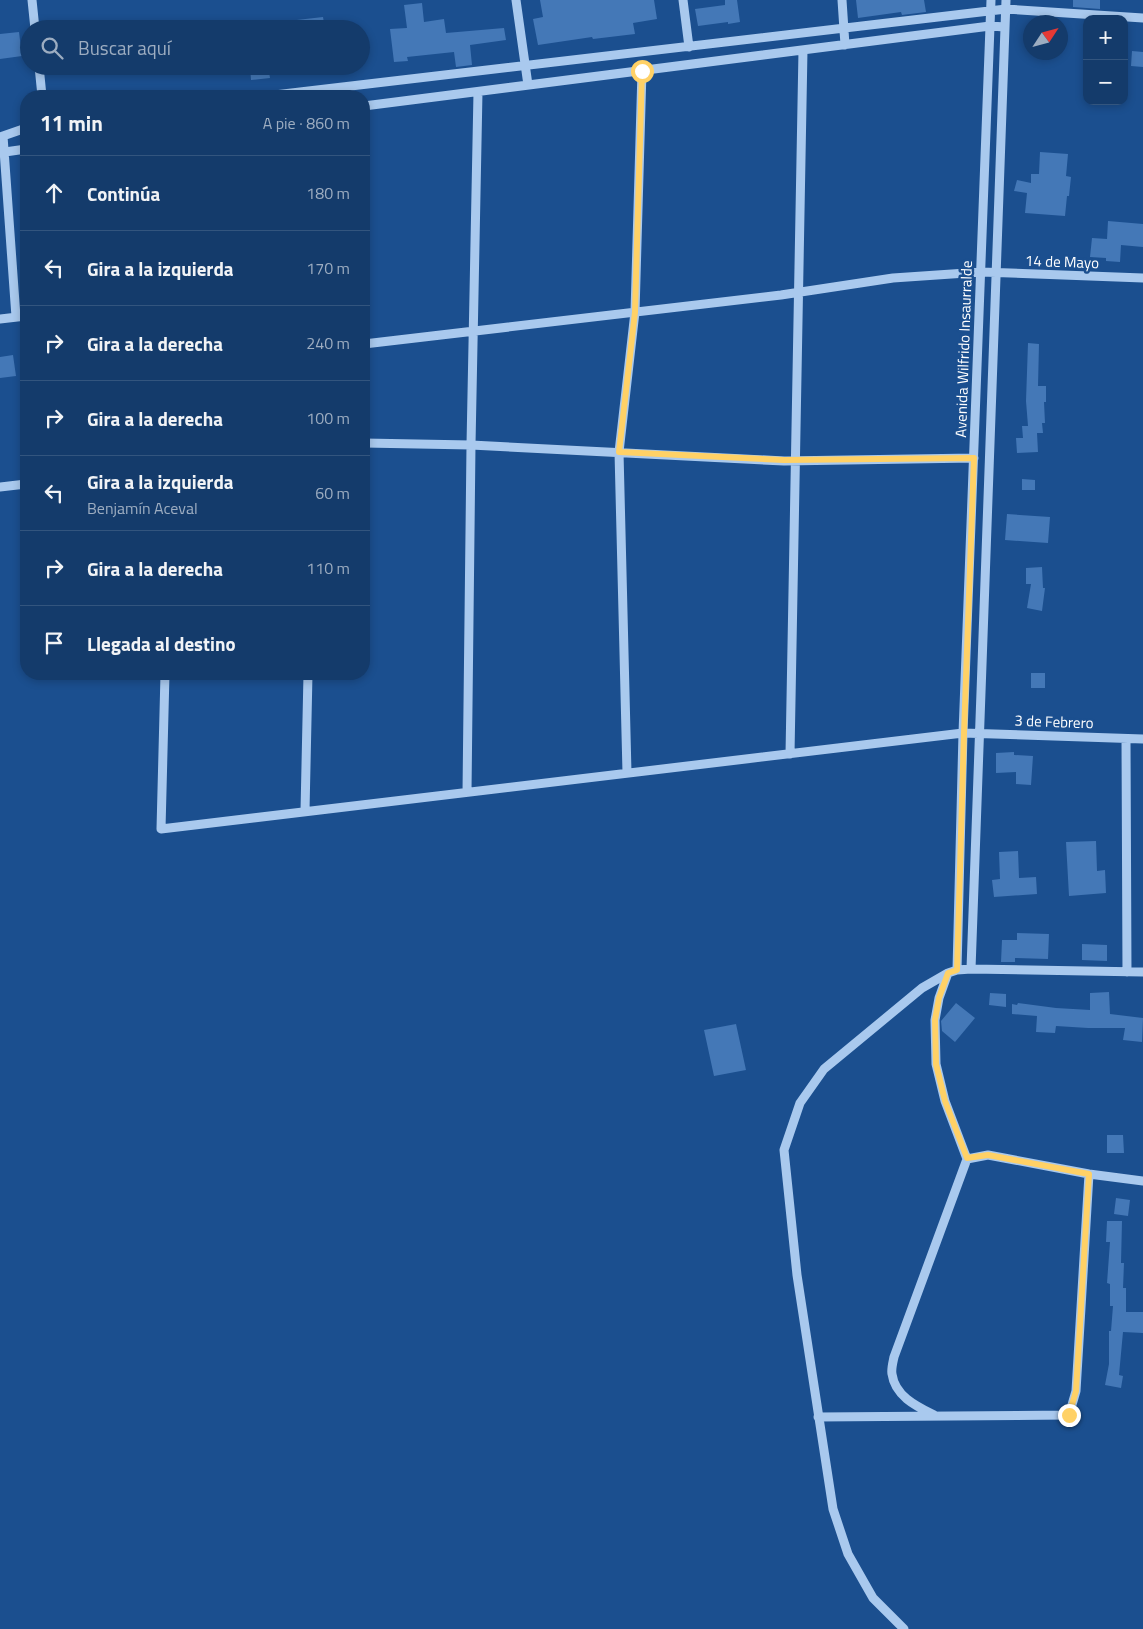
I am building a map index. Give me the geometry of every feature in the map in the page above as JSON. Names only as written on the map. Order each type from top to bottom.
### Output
[{"type":"street","points":[[32,0],[34,20]]},
{"type":"street","points":[[516,0],[528,85]]},
{"type":"street","points":[[683,0],[689,47]]},
{"type":"street","points":[[842,0],[845,45]]},
{"type":"street","name":"Avenida Wilfrido Insaurralde","points":[[967,1158],[945,1101],[936,1064],[935,1020],[939,998],[953,971],[964,733],[991,0]]},
{"type":"street","points":[[318,90],[991,11],[1006,5],[1143,18]]},
{"type":"street","name":"Avenida Wilfrido Insaurralde","points":[[971,969],[1006,5]]},
{"type":"street","points":[[370,105],[990,26],[1005,27]]},
{"type":"street","points":[[790,754],[803,50]]},
{"type":"street","points":[[627,773],[619,452],[635,312],[642,71]]},
{"type":"street","points":[[40,75],[41,90]]},
{"type":"street","points":[[467,792],[478,92]]},
{"type":"street","points":[[16,317],[2,136],[20,130]]},
{"type":"street","points":[[3,151],[20,150]]},
{"type":"street","name":"14 de Mayo","points":[[370,343],[798,292],[893,278],[981,272],[1143,278]]},
{"type":"street","points":[[0,319],[20,317]]},
{"type":"street","points":[[370,443],[471,444],[796,460],[974,458]]},
{"type":"street","points":[[0,487],[20,485]]},
{"type":"street","name":"3 de Febrero","points":[[165,680],[161,829],[964,733],[1143,739]]},
{"type":"street","points":[[305,811],[308,680]]},
{"type":"street","points":[[1126,739],[1127,972]]},
{"type":"street","points":[[904,1629],[873,1598],[848,1554],[833,1509],[797,1275],[784,1150],[800,1103],[824,1069],[922,988],[953,971],[971,969],[1143,972]]},
{"type":"street","points":[[936,1416],[914,1405],[900,1393],[892,1373],[894,1357],[967,1158],[988,1155],[1089,1174],[1143,1181]]},
{"type":"street","points":[[818,1417],[1069,1415],[1076,1391],[1089,1174]]},
{"type":"building","points":[[540,0],[654,0],[657,19],[633,23],[635,34],[593,39],[592,37],[538,45],[533,19],[543,17]]},
{"type":"building","points":[[725,0],[737,0],[740,22],[698,26],[695,9],[725,5]]},
{"type":"building","points":[[856,0],[924,0],[926,12],[902,15],[901,12],[858,18]]},
{"type":"building","points":[[1073,0],[1100,0],[1100,9],[1073,7]]},
{"type":"building","points":[[422,3],[424,22],[444,19],[446,33],[504,28],[506,40],[470,45],[472,65],[456,67],[454,52],[407,57],[408,61],[394,62],[390,29],[407,28],[404,5]]},
{"type":"building","points":[[323,17],[324,20],[297,20]]},
{"type":"building","points":[[19,32],[20,56],[0,59],[0,34]]},
{"type":"building","points":[[1132,51],[1143,52],[1143,67],[1131,66]]},
{"type":"building","points":[[251,75],[270,75],[270,78],[251,80]]},
{"type":"building","points":[[1040,152],[1068,154],[1066,176],[1071,177],[1065,216],[1025,213],[1027,193],[1014,191],[1017,180],[1031,183],[1031,174],[1039,174]]},
{"type":"building","points":[[1108,221],[1143,224],[1143,247],[1121,245],[1120,262],[1106,261],[1106,258],[1090,257],[1092,238],[1107,239]]},
{"type":"building","points":[[1028,343],[1039,344],[1038,386],[1046,386],[1046,402],[1044,402],[1045,423],[1042,423],[1043,433],[1037,433],[1038,452],[1017,453],[1016,438],[1023,438],[1022,426],[1028,426],[1026,401]]},
{"type":"building","points":[[13,355],[16,376],[0,378],[0,357]]},
{"type":"building","points":[[1022,479],[1035,480],[1035,490],[1022,490]]},
{"type":"building","points":[[1007,514],[1050,517],[1048,543],[1005,540]]},
{"type":"building","points":[[1042,567],[1043,588],[1045,588],[1042,611],[1027,608],[1031,584],[1026,584],[1026,568]]},
{"type":"building","points":[[1031,673],[1045,673],[1045,688],[1031,688]]},
{"type":"building","points":[[1014,752],[1014,755],[1033,756],[1031,785],[1016,784],[1016,772],[996,773],[996,753]]},
{"type":"building","points":[[1096,841],[1097,871],[1105,870],[1106,893],[1069,896],[1066,842]]},
{"type":"building","points":[[1018,851],[1019,878],[1036,877],[1037,894],[994,897],[992,880],[1000,879],[999,852]]},
{"type":"building","points":[[1017,933],[1049,934],[1048,959],[1015,958],[1015,962],[1001,962],[1002,940],[1017,940]]},
{"type":"building","points":[[1082,944],[1107,945],[1107,961],[1082,960]]},
{"type":"building","points":[[1109,992],[1110,1014],[1143,1018],[1142,1042],[1123,1040],[1125,1028],[1056,1026],[1055,1033],[1036,1032],[1037,1016],[1012,1014],[1012,1004],[1017,1005],[1018,1003],[1090,1010],[1090,993]]},
{"type":"building","points":[[990,993],[1006,994],[1006,1007],[989,1005]]},
{"type":"building","points":[[956,1003],[975,1018],[955,1042],[942,1031],[941,1021]]},
{"type":"building","points":[[736,1024],[746,1070],[714,1076],[704,1030]]},
{"type":"building","points":[[1107,1135],[1123,1135],[1124,1153],[1107,1153]]},
{"type":"building","points":[[1116,1198],[1130,1200],[1128,1216],[1114,1214]]},
{"type":"building","points":[[1107,1221],[1122,1221],[1121,1263],[1124,1263],[1123,1288],[1126,1288],[1126,1312],[1143,1312],[1143,1333],[1123,1332],[1119,1375],[1123,1376],[1121,1388],[1105,1385],[1109,1364],[1109,1331],[1111,1331],[1113,1306],[1110,1306],[1110,1284],[1107,1283],[1110,1242],[1106,1242]]},
{"type":"route","points":[[642,71],[635,312],[619,452],[811,461],[974,458],[957,970],[948,973],[939,998],[935,1020],[936,1064],[945,1101],[967,1158],[988,1155],[1089,1174],[1076,1391],[1069,1415]]}]
